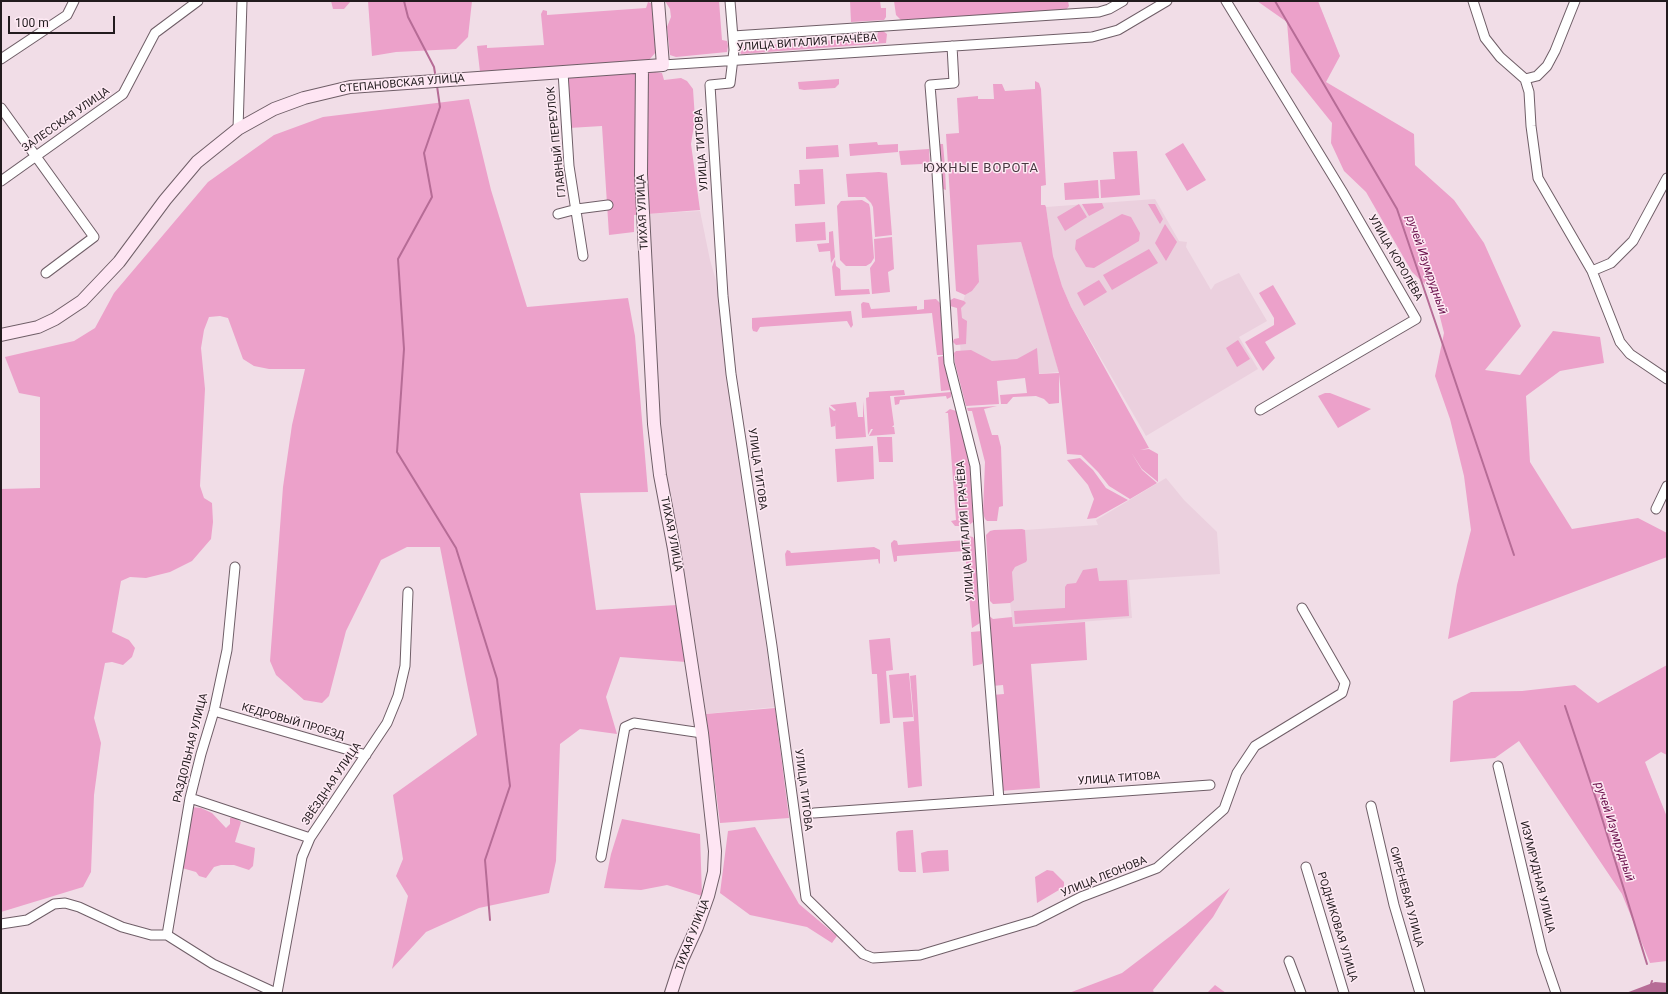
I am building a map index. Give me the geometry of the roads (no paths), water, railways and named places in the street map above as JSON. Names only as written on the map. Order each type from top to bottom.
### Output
[{"type":"street","points":[[1,60],[67,15],[74,1]]},
{"type":"street","points":[[238,129],[242,1]]},
{"type":"street","points":[[658,1],[664,65]]},
{"type":"street","points":[[730,1],[732,60]]},
{"type":"street","points":[[732,36],[1099,12],[1109,9],[1123,1]]},
{"type":"street","name":"УЛИЦА ВИТАЛИЯ ГРАЧЁВА","points":[[664,65],[1092,37],[1105,35],[1118,30],[1167,1]]},
{"type":"street","name":"УЛИЦА КОРОЛЁВА","points":[[1226,1],[1342,191],[1416,319],[1260,410]]},
{"type":"street","points":[[1473,1],[1484,38],[1500,57],[1525,79],[1529,92],[1531,126],[1538,178],[1592,271],[1620,342],[1630,354],[1667,379]]},
{"type":"street","points":[[1525,79],[1537,76],[1546,66],[1555,51],[1575,1]]},
{"type":"street","name":"ЗАЛЕССКАЯ УЛИЦА","points":[[1,181],[122,94],[155,33],[193,3]]},
{"type":"street","name":"УЛИЦА ВИТАЛИЯ ГРАЧЁВА","points":[[952,46],[954,83],[930,85],[949,363],[975,466],[984,609],[999,800]]},
{"type":"street","name":"УЛИЦА ТИТОВА","points":[[732,60],[730,83],[710,85],[724,302],[731,374],[772,646],[806,898]]},
{"type":"street","name":"СТЕПАНОВСКАЯ УЛИЦА","points":[[1,335],[38,327],[55,319],[82,301],[119,262],[165,200],[197,162],[238,129],[287,103],[325,92],[350,87],[664,65]]},
{"type":"street","name":"ТИХАЯ УЛИЦА","points":[[642,67],[641,174],[654,424],[660,475],[678,569],[702,733],[715,851],[714,872],[708,896],[697,927],[681,962],[671,993]]},
{"type":"street","name":"ГЛАВНЫЙ ПЕРЕУЛОК","points":[[563,72],[570,166],[583,256]]},
{"type":"street","points":[[1,108],[94,237],[46,273]]},
{"type":"street","points":[[1592,271],[1611,263],[1633,241],[1667,178]]},
{"type":"street","points":[[558,214],[576,209],[608,205]]},
{"type":"street","points":[[1656,509],[1667,486]]},
{"type":"street","name":"РАЗДОЛЬНАЯ УЛИЦА","points":[[166,935],[190,798],[214,710],[226,650],[235,567]]},
{"type":"street","name":"ЗВЁЗДНАЯ УЛИЦА","points":[[276,993],[296,880],[302,857],[310,838],[387,723],[398,696],[405,666],[408,592]]},
{"type":"street","name":"УЛИЦА ЛЕОНОВА","points":[[806,898],[863,954],[873,958],[920,955],[1034,921],[1081,897],[1157,868],[1224,809],[1237,773],[1255,746],[1342,693],[1345,683],[1302,608]]},
{"type":"street","name":"КЕДРОВЫЙ ПРОЕЗД","points":[[214,710],[366,756]]},
{"type":"street","points":[[601,858],[625,727],[634,723],[702,733]]},
{"type":"street","name":"ИЗУМРУДНАЯ УЛИЦА","points":[[1498,766],[1542,952],[1556,993]]},
{"type":"street","name":"УЛИЦА ТИТОВА","points":[[814,813],[1210,785]]},
{"type":"street","points":[[190,798],[310,838]]},
{"type":"street","name":"СИРЕНЕВАЯ УЛИЦА","points":[[1371,806],[1394,905],[1420,993]]},
{"type":"street","name":"РОДНИКОВАЯ УЛИЦА","points":[[1306,868],[1344,993]]},
{"type":"street","points":[[1,924],[27,920],[54,904],[65,903],[79,907],[122,927],[151,935],[166,935],[213,964],[276,993]]},
{"type":"street","points":[[1289,961],[1301,993]]},
{"type":"waterway","points":[[404,1],[408,17],[434,67],[435,73]]},
{"type":"waterway","name":"ручей Изумрудный","points":[[1275,1],[1397,209],[1514,555]]},
{"type":"waterway","points":[[437,86],[440,107],[424,153],[432,197],[398,259],[404,349],[397,452],[456,548],[497,679],[510,786],[485,860],[490,920]]},
{"type":"waterway","name":"ручей Изумрудный","points":[[1565,706],[1597,802],[1647,964]]},
{"type":"district","name":"ЮЖНЫЕ ВОРОТА","points":[[981,169]]}]
